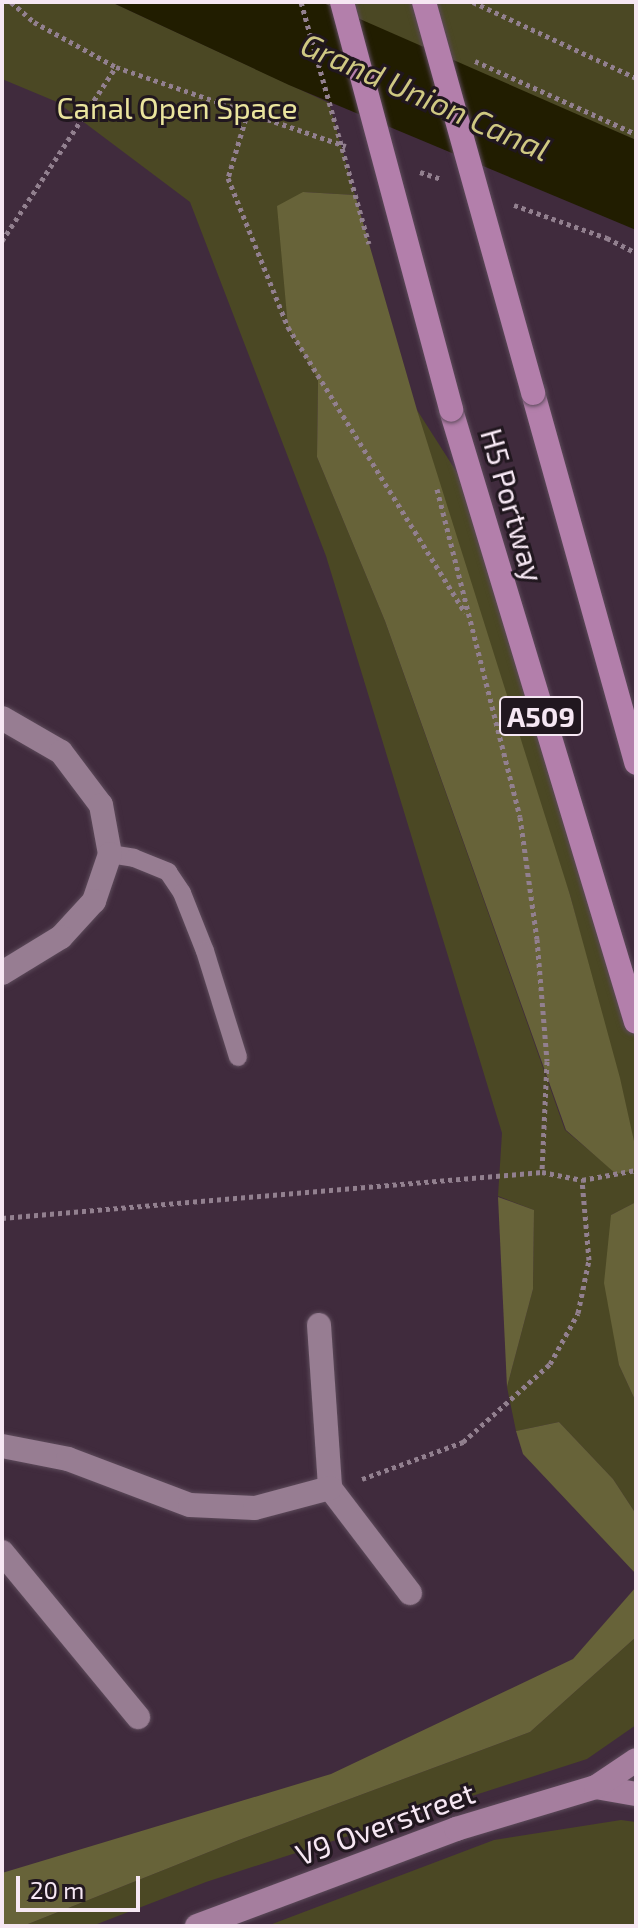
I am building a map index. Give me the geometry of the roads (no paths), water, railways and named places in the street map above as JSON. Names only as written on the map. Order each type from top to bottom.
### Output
[{"type":"main road","name":"H5 Portway","points":[[342,2],[451,410],[636,1022]]},
{"type":"main road","name":"H5 Portway","points":[[424,2],[636,763]]},
{"type":"street","points":[[2,718],[61,752],[101,805],[110,854],[94,901],[61,937],[2,973]]},
{"type":"street","points":[[319,1325],[330,1488],[410,1593]]},
{"type":"street","points":[[2,1446],[68,1459],[190,1505],[255,1508],[330,1488]]},
{"type":"street","points":[[2,1552],[138,1717]]},
{"type":"street","name":"V9 Overstreet","points":[[197,1926],[456,1829],[596,1787],[636,1760]]},
{"type":"street","name":"V9 Overstreet","points":[[596,1787],[636,1794]]},
{"type":"lane","points":[[110,854],[134,858],[168,872],[182,893],[205,951],[238,1057]]},
{"type":"water","name":"Grand Union Canal","points":[[111,2],[321,2],[636,140],[636,230],[289,85]]},
{"type":"park label","name":"Canal Open Space","points":[[177,107]]}]
